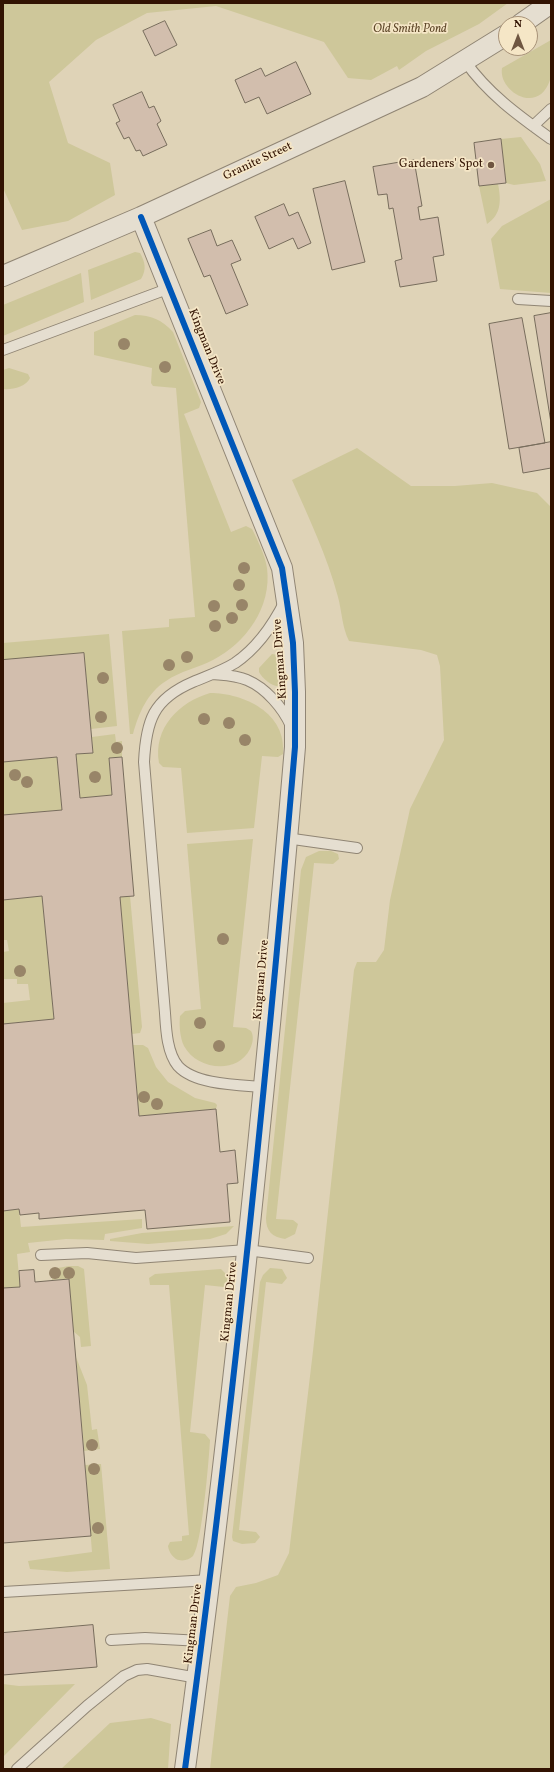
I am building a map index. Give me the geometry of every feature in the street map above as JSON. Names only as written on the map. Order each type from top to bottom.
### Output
[{"type":"street","points":[[533,16],[551,4]]},
{"type":"street","name":"Granite Street","points":[[3,276],[141,217],[422,86],[498,40]]},
{"type":"street","name":"Kingman Drive","points":[[141,217],[282,568],[293,643],[295,734],[263,1088],[247,1250],[210,1580],[186,1769]]},
{"type":"lane","points":[[465,61],[476,77],[490,92],[551,139]]},
{"type":"lane","points":[[533,126],[551,109]]},
{"type":"lane","points":[[3,350],[170,288]]},
{"type":"lane","points":[[518,299],[551,302]]},
{"type":"lane","points":[[263,1088],[227,1084],[202,1079],[189,1074],[178,1066],[170,1050],[166,1030],[145,781],[145,746],[148,728],[161,701],[173,691],[213,674],[234,663],[248,652],[276,618],[287,598]]},
{"type":"lane","points":[[213,674],[232,675],[248,680],[279,705],[295,734]]},
{"type":"lane","points":[[286,838],[357,848]]},
{"type":"lane","points":[[40,1255],[87,1252],[136,1258],[247,1250],[308,1258]]},
{"type":"lane","points":[[3,1592],[210,1580]]},
{"type":"lane","points":[[111,1640],[145,1638],[202,1641]]},
{"type":"lane","points":[[18,1769],[87,1706],[124,1676],[137,1670],[147,1669],[198,1678]]},
{"type":"green space","name":"Old Smith Pond","points":[[3,3],[508,3],[479,24],[426,51],[399,70],[397,66],[371,80],[348,78],[324,42],[216,6],[147,13],[96,40],[49,82],[68,143],[110,163],[115,195],[68,221],[22,230],[3,188]]},
{"type":"green space","points":[[551,40],[552,65],[550,80],[544,91],[537,97],[528,98],[520,96],[506,85],[502,77],[502,68],[523,56],[538,56],[538,47]]},
{"type":"green space","points":[[521,137],[540,164],[546,181],[514,185],[506,183],[501,139]]},
{"type":"green space","points":[[498,184],[500,201],[498,211],[492,220],[487,224],[479,186]]},
{"type":"green space","points":[[551,199],[551,293],[500,289],[491,239],[502,226]]},
{"type":"green space","points":[[135,252],[140,253],[144,263],[145,269],[141,279],[91,300],[88,270]]},
{"type":"green space","points":[[81,273],[84,302],[3,336],[3,305]]},
{"type":"green space","points":[[135,315],[156,319],[165,324],[173,332],[201,402],[199,408],[184,414],[231,532],[246,526],[252,529],[265,558],[267,582],[261,610],[246,634],[225,653],[213,660],[171,678],[159,686],[145,704],[133,734],[130,734],[122,631],[169,627],[169,619],[195,617],[176,388],[153,386],[151,383],[152,368],[94,355],[94,332]]},
{"type":"green space","points":[[9,368],[28,374],[30,378],[22,386],[3,389],[3,370]]},
{"type":"green space","points":[[357,448],[411,486],[455,486],[492,483],[537,493],[551,507],[551,1769],[210,1769],[230,1596],[236,1587],[256,1583],[278,1575],[289,1553],[313,1351],[354,970],[357,962],[376,962],[384,950],[390,900],[410,809],[444,740],[440,666],[437,655],[421,650],[349,641],[329,567],[292,480]]},
{"type":"green space","points":[[109,634],[117,726],[91,729],[84,653],[3,660],[3,643]]},
{"type":"green space","points":[[272,654],[278,655],[283,683],[282,686],[275,686],[259,672],[259,668]]},
{"type":"green space","points":[[210,693],[223,694],[249,701],[261,708],[271,717],[278,727],[282,740],[283,754],[278,757],[262,756],[254,828],[187,833],[181,768],[163,767],[159,763],[158,750],[160,739],[164,728],[171,718],[188,703]]},
{"type":"green space","points":[[115,734],[116,742],[122,741],[122,757],[109,758],[112,795],[80,798],[76,754],[93,753],[92,737]]},
{"type":"green space","points":[[57,757],[62,810],[3,815],[3,762]]},
{"type":"green space","points":[[253,839],[233,1027],[246,1028],[251,1031],[253,1035],[252,1042],[250,1049],[244,1057],[236,1063],[227,1066],[217,1066],[198,1060],[190,1054],[184,1046],[180,1031],[180,1016],[185,1011],[201,1009],[187,844]]},
{"type":"green space","points":[[319,851],[331,851],[338,854],[339,859],[333,864],[314,863],[276,1219],[293,1220],[298,1224],[295,1234],[285,1239],[277,1237],[271,1233],[266,1223],[266,1218],[301,870],[306,857]]},
{"type":"green space","points":[[42,896],[54,1019],[3,1024],[3,1003],[30,1000],[28,984],[17,984],[17,979],[3,979],[3,952],[9,951],[7,940],[3,940],[3,900]]},
{"type":"green space","points":[[130,896],[142,1027],[140,1033],[132,1034],[120,897]]},
{"type":"green space","points":[[133,1045],[143,1045],[148,1048],[156,1067],[168,1082],[195,1098],[215,1103],[217,1105],[216,1109],[139,1116]]},
{"type":"green space","points":[[19,1209],[21,1227],[142,1219],[142,1228],[105,1234],[104,1240],[66,1239],[28,1243],[30,1252],[17,1254],[20,1287],[3,1288],[3,1211]]},
{"type":"green space","points":[[234,1226],[226,1234],[210,1239],[148,1244],[110,1241],[110,1239],[142,1233]]},
{"type":"green space","points":[[78,1266],[84,1269],[91,1346],[81,1347],[80,1337],[73,1331],[69,1279],[52,1280],[52,1269]]},
{"type":"green space","points":[[270,1268],[282,1269],[287,1278],[282,1284],[266,1282],[239,1530],[256,1532],[260,1537],[255,1543],[242,1544],[233,1541],[232,1537],[260,1282],[263,1275]]},
{"type":"green space","points":[[221,1269],[228,1276],[229,1285],[224,1287],[205,1285],[190,1432],[205,1434],[210,1440],[207,1482],[202,1519],[196,1549],[193,1556],[190,1559],[181,1560],[176,1559],[172,1555],[168,1546],[170,1542],[182,1541],[182,1536],[189,1535],[169,1285],[150,1285],[149,1278],[155,1274]]},
{"type":"green space","points":[[76,1357],[87,1385],[92,1430],[97,1429],[100,1449],[84,1451]]},
{"type":"green space","points":[[101,1464],[110,1569],[67,1572],[30,1569],[28,1561],[92,1552],[85,1465]]},
{"type":"green space","points":[[3,1684],[19,1686],[75,1684],[3,1757]]},
{"type":"green space","points":[[151,1718],[171,1724],[168,1769],[61,1769],[110,1723]]},
{"type":"building","points":[[165,21],[177,45],[155,56],[143,31]]},
{"type":"building","points":[[296,62],[311,94],[267,114],[259,97],[245,103],[235,80],[261,68],[265,76]]},
{"type":"building","points":[[142,92],[149,108],[154,106],[161,121],[157,124],[167,145],[143,156],[140,150],[136,151],[129,137],[124,139],[116,123],[120,121],[113,105]]},
{"type":"building","name":"Gardeners' Spot","points":[[501,139],[506,183],[479,186],[474,143]]},
{"type":"building","points":[[414,160],[422,206],[418,207],[420,220],[438,217],[444,255],[433,257],[437,281],[400,287],[395,261],[402,259],[393,208],[389,209],[387,194],[378,195],[373,167]]},
{"type":"building","points":[[345,181],[365,262],[332,270],[313,189]]},
{"type":"building","points":[[284,204],[289,216],[298,212],[311,243],[298,249],[293,238],[269,249],[255,217]]},
{"type":"building","points":[[211,230],[217,246],[232,240],[241,260],[231,264],[248,305],[226,314],[210,275],[204,277],[188,239]]},
{"type":"building","points":[[551,313],[551,423],[534,316]]},
{"type":"building","points":[[522,318],[545,443],[509,449],[489,324]]},
{"type":"building","points":[[551,442],[551,468],[523,473],[519,448]]},
{"type":"building","points":[[84,653],[93,753],[76,754],[80,798],[112,795],[109,758],[122,757],[134,896],[120,897],[139,1116],[216,1109],[220,1152],[235,1150],[238,1183],[227,1184],[230,1222],[147,1229],[145,1210],[39,1219],[39,1213],[20,1215],[19,1209],[3,1211],[3,1024],[54,1019],[42,896],[3,900],[3,815],[62,810],[57,757],[3,762],[3,660]]},
{"type":"building","points":[[34,1270],[35,1282],[69,1279],[91,1536],[3,1543],[3,1288],[20,1287],[19,1271]]},
{"type":"building","points":[[93,1625],[97,1667],[3,1675],[3,1633]]},
{"type":"cycle path","points":[[141,217],[282,568],[293,643],[295,692],[295,747],[260,1131],[218,1514],[185,1769]]},
{"type":"place","name":"Gardeners' Spot","points":[[491,165]]}]
